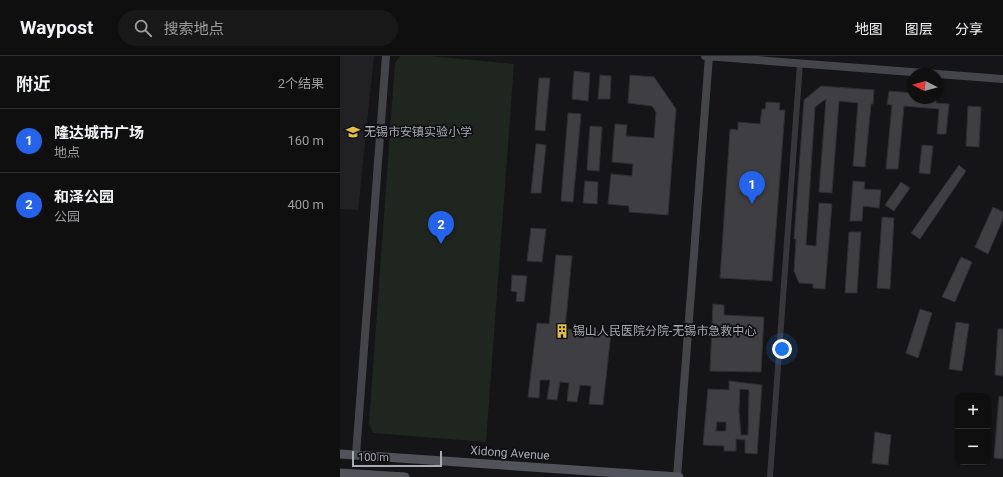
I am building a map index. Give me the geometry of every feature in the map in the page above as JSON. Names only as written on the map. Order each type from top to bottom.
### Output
[{"type":"main road","name":"Xidong Avenue","points":[[340,454],[678,477]]},
{"type":"main road","points":[[340,473],[405,477]]},
{"type":"street","points":[[356,455],[386,56]]},
{"type":"street","points":[[704,56],[1003,79]]},
{"type":"street","points":[[678,477],[709,56]]},
{"type":"street","points":[[770,477],[800,63]]},
{"type":"shaded area","name":"无锡市安镇实验小学","points":[[340,56],[374,56],[358,210],[340,209]]},
{"type":"shaded area","points":[[400,56],[429,56],[514,64],[486,442],[373,433],[369,423],[395,63]]},
{"type":"building","points":[[574,71],[590,73],[588,101],[572,99]]},
{"type":"building","points":[[600,75],[611,76],[610,99],[598,99]]},
{"type":"building","points":[[630,75],[654,77],[676,109],[668,215],[629,212],[629,206],[608,204],[611,174],[632,176],[633,164],[612,162],[615,124],[627,125],[626,136],[654,138],[656,112],[652,106],[628,103]]},
{"type":"building","points":[[539,78],[550,78],[545,131],[535,130]]},
{"type":"building","points":[[821,86],[874,90],[873,104],[871,104],[865,167],[853,166],[858,103],[839,101],[832,193],[819,192],[826,99],[815,107],[806,245],[816,246],[819,203],[832,204],[825,289],[813,288],[813,284],[799,283],[794,271],[796,239],[794,239],[804,100]]},
{"type":"building","points":[[889,91],[907,92],[907,104],[949,104],[946,134],[937,134],[939,109],[904,106],[898,169],[886,169],[892,105],[887,104]]},
{"type":"building","points":[[766,102],[780,103],[779,110],[785,110],[772,281],[720,278],[730,129],[738,130],[738,122],[760,124],[762,109],[765,109]]},
{"type":"building","points":[[968,106],[981,107],[979,147],[966,146]]},
{"type":"building","points":[[568,113],[581,114],[573,202],[561,201]]},
{"type":"building","points":[[590,126],[602,127],[599,171],[587,170]]},
{"type":"building","points":[[536,144],[546,145],[541,193],[531,193]]},
{"type":"building","points":[[922,145],[933,146],[930,174],[919,173]]},
{"type":"building","points":[[959,165],[966,171],[920,239],[911,233]]},
{"type":"building","points":[[585,181],[598,182],[597,204],[583,203]]},
{"type":"building","points":[[853,181],[865,182],[864,189],[881,190],[879,208],[863,206],[862,221],[850,221]]},
{"type":"building","points":[[901,182],[910,188],[894,211],[885,205]]},
{"type":"building","points":[[993,207],[1003,212],[1003,219],[988,254],[975,247]]},
{"type":"building","points":[[882,217],[894,218],[890,289],[877,288]]},
{"type":"building","points":[[531,228],[546,229],[542,262],[527,261]]},
{"type":"building","points":[[849,232],[861,232],[857,293],[845,293]]},
{"type":"building","name":"锡山人民医院分院-无锡市急救中心","points":[[556,255],[572,256],[565,329],[611,333],[603,405],[589,404],[591,386],[580,385],[577,402],[567,401],[569,383],[560,382],[557,400],[547,399],[550,380],[540,380],[539,398],[528,397],[537,323],[549,324]]},
{"type":"building","points":[[961,257],[972,262],[955,302],[942,297]]},
{"type":"building","points":[[512,275],[527,276],[524,302],[516,301],[517,292],[511,291]]},
{"type":"building","points":[[713,304],[724,305],[724,315],[764,317],[761,372],[710,371]]},
{"type":"building","points":[[920,309],[932,313],[918,358],[906,353]]},
{"type":"building","points":[[956,322],[969,324],[962,371],[949,369]]},
{"type":"building","points":[[998,329],[1003,329],[1003,376],[995,375]]},
{"type":"building","points":[[729,381],[762,385],[757,454],[745,453],[745,440],[736,439],[736,451],[724,451],[724,446],[703,445],[708,389],[729,390]],"holes":[[[740,389],[749,390],[748,435],[741,435],[739,411]],[[717,422],[726,422],[726,431],[716,431]]]},
{"type":"building","points":[[999,396],[1003,397],[1003,459],[994,458]]},
{"type":"building","points":[[875,432],[891,435],[888,465],[872,463]]},
{"type":"place","name":"无锡市安镇实验小学","points":[[353,132]]},
{"type":"place","name":"隆达城市广场","points":[[752,204]]},
{"type":"place","name":"和泽公园","points":[[441,244]]},
{"type":"place","name":"锡山人民医院分院-无锡市急救中心","points":[[562,331]]}]
